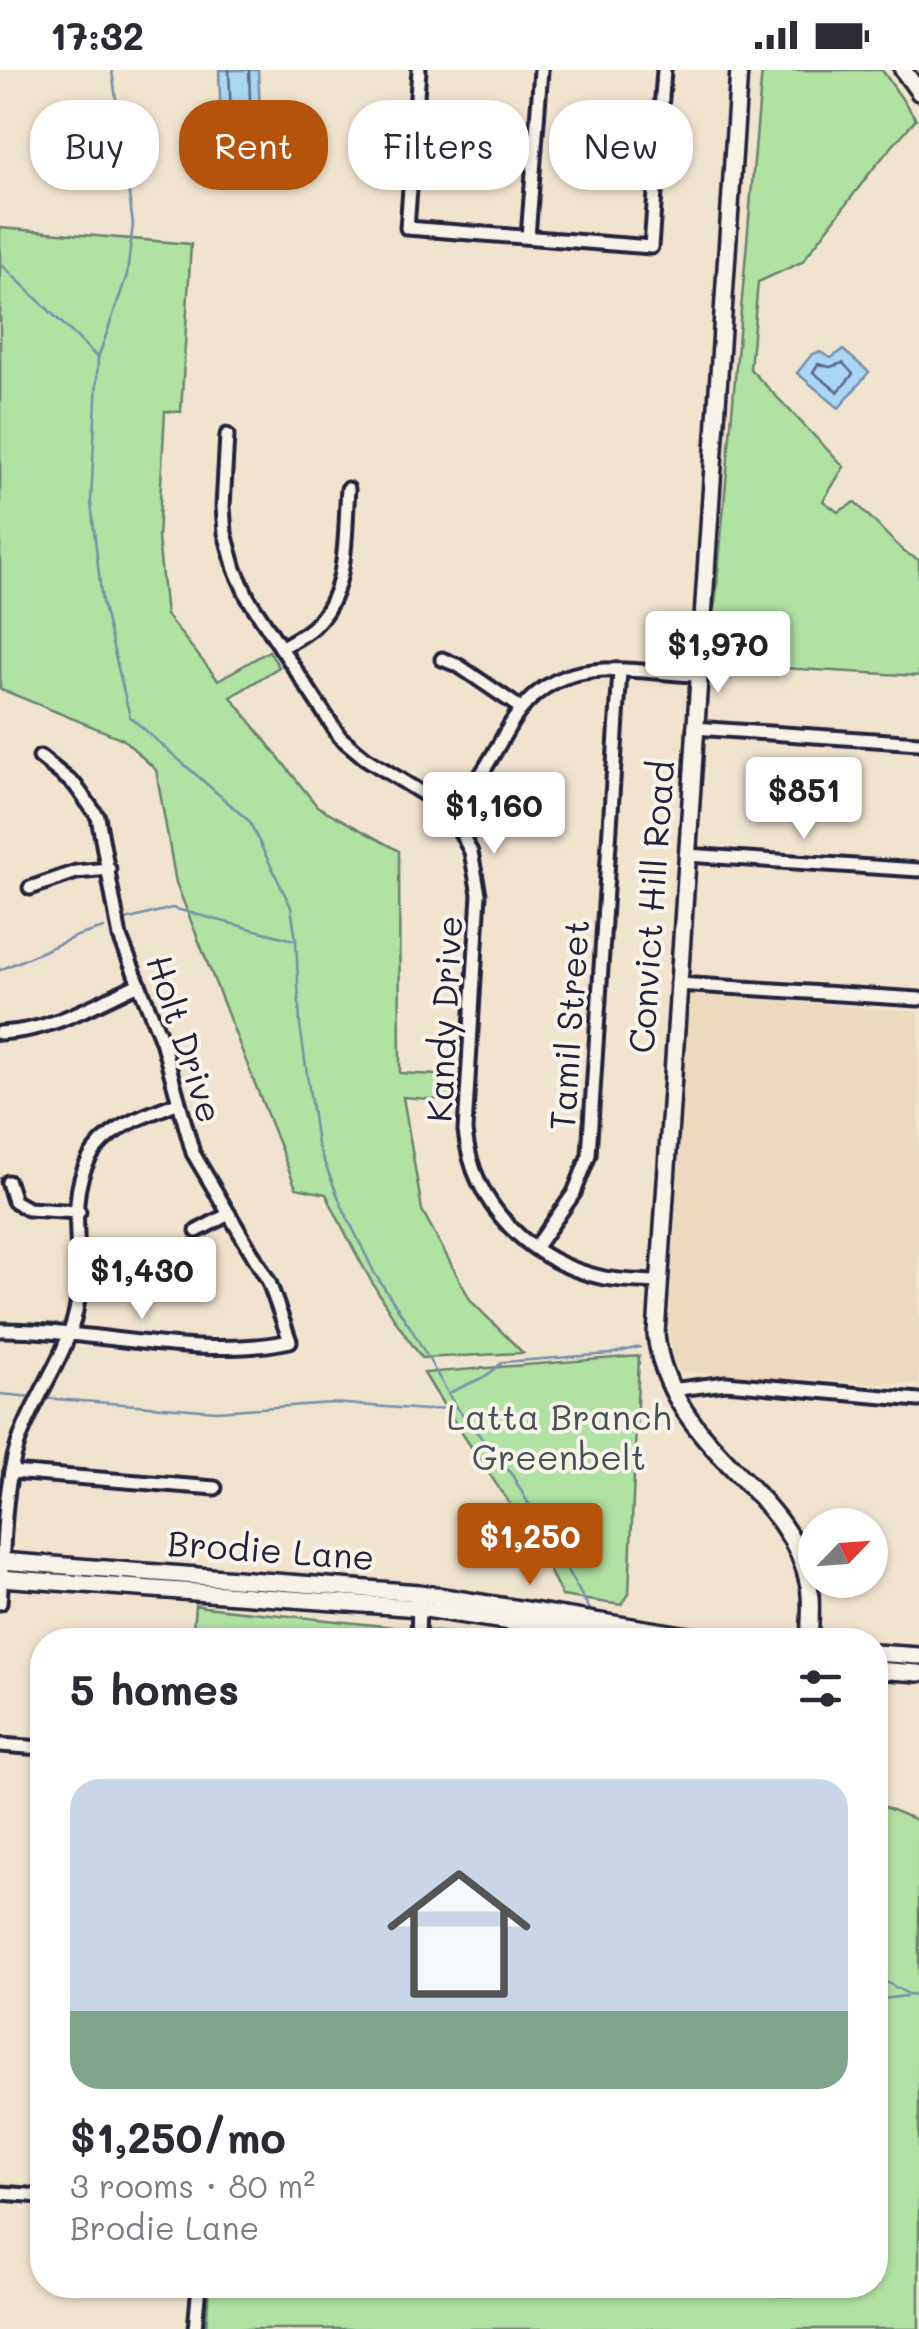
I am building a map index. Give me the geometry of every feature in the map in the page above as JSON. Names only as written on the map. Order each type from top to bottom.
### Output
[{"type":"street","points":[[418,70],[406,228],[650,247],[664,70]]},
{"type":"street","points":[[528,237],[541,70]]},
{"type":"street","name":"Convict Hill Road","points":[[739,70],[677,984],[657,1344],[671,1390],[688,1418],[779,1521],[796,1546],[809,1586],[809,1628]]},
{"type":"street","points":[[902,70],[919,92]]},
{"type":"street","name":"Kandy Drive","points":[[227,435],[222,507],[230,554],[241,584],[340,737],[365,758],[428,795],[447,812],[471,852],[479,894],[465,1108],[470,1165],[490,1205],[519,1235],[556,1260],[606,1278],[658,1282]]},
{"type":"street","points":[[281,648],[312,628],[327,612],[336,593],[342,571],[348,489]]},
{"type":"street","points":[[442,659],[519,708]]},
{"type":"street","points":[[447,812],[474,786],[519,708],[536,690],[561,677],[585,671],[697,676]]},
{"type":"street","name":"Tamil Street","points":[[536,1246],[574,1193],[590,1155],[620,671]]},
{"type":"street","points":[[694,728],[919,743]]},
{"type":"street","name":"Holt Drive","points":[[40,757],[75,785],[98,817],[114,917],[162,1041],[193,1154],[269,1282],[290,1340],[252,1347],[106,1341],[68,1334]]},
{"type":"street","points":[[686,855],[919,870]]},
{"type":"street","points":[[30,888],[76,872],[108,869]]},
{"type":"street","points":[[0,1033],[51,1025],[138,984]]},
{"type":"street","points":[[677,984],[919,998]]},
{"type":"street","points":[[0,1603],[11,1472],[32,1411],[68,1334],[79,1295],[78,1212],[82,1172],[99,1144],[123,1126],[176,1102]]},
{"type":"street","points":[[8,1182],[14,1201],[28,1209],[78,1212]]},
{"type":"street","points":[[198,1231],[228,1214]]},
{"type":"street","points":[[0,1330],[68,1334]]},
{"type":"street","points":[[671,1390],[726,1383],[919,1400]]},
{"type":"street","points":[[11,1472],[215,1488]]},
{"type":"street","name":"Brodie Lane","points":[[1,1569],[419,1600],[612,1628]]},
{"type":"street","points":[[418,1628],[419,1600]]},
{"type":"street","name":"Brodie Lane","points":[[570,1624],[585,1628]]},
{"type":"street","points":[[888,1654],[919,1656]]},
{"type":"street","points":[[888,1671],[919,1673]]},
{"type":"street","points":[[0,1745],[30,1747]]},
{"type":"street","points":[[0,2192],[30,2195]]},
{"type":"street","points":[[196,2329],[197,2298]]},
{"type":"shaded area","points":[[689,994],[919,1012],[919,1385],[679,1372],[672,1356],[669,1322]]},
{"type":"green space","points":[[762,70],[882,70],[916,119],[802,262],[758,282],[750,369],[844,467],[823,501],[838,512],[855,502],[904,552],[919,560],[919,676],[710,664]]},
{"type":"green space","name":"Latta Branch Greenbelt","points":[[0,228],[191,244],[181,412],[165,411],[158,538],[166,615],[218,680],[269,651],[279,667],[231,697],[317,806],[399,851],[400,1073],[455,1076],[454,1101],[403,1097],[422,1210],[471,1301],[523,1353],[422,1358],[370,1279],[326,1194],[296,1188],[176,883],[156,770],[123,739],[0,689]]},
{"type":"green space","name":"Latta Branch Greenbelt","points":[[639,1356],[629,1594],[621,1605],[562,1596],[514,1510],[424,1373]]},
{"type":"green space","points":[[195,1605],[402,1628],[193,1628]]},
{"type":"green space","points":[[888,1808],[919,1821],[919,2329],[206,2329],[208,2298],[888,2298]]},
{"type":"water","points":[[219,70],[258,70],[259,100],[220,100]]},
{"type":"water","points":[[843,350],[869,372],[839,408],[797,373],[812,354],[820,352],[831,358]]},
{"type":"waterway","points":[[112,70],[133,224],[127,275],[98,358],[91,502],[102,602],[130,717],[249,821],[291,907],[300,1025],[317,1144],[341,1204],[375,1274],[456,1407],[512,1475],[593,1615]]},
{"type":"waterway","points":[[0,263],[97,357]]},
{"type":"waterway","points":[[126,920],[172,908],[294,940]]},
{"type":"waterway","points":[[0,970],[104,928]]},
{"type":"waterway","points":[[451,1392],[486,1376],[503,1362],[610,1354],[640,1347]]},
{"type":"waterway","points":[[0,1394],[33,1397]]},
{"type":"waterway","points":[[41,1398],[217,1411],[332,1403],[426,1410],[456,1407]]},
{"type":"waterway","points":[[888,1983],[908,1994],[919,1995]]},
{"type":"waterway","points":[[888,1998],[906,1996]]}]
